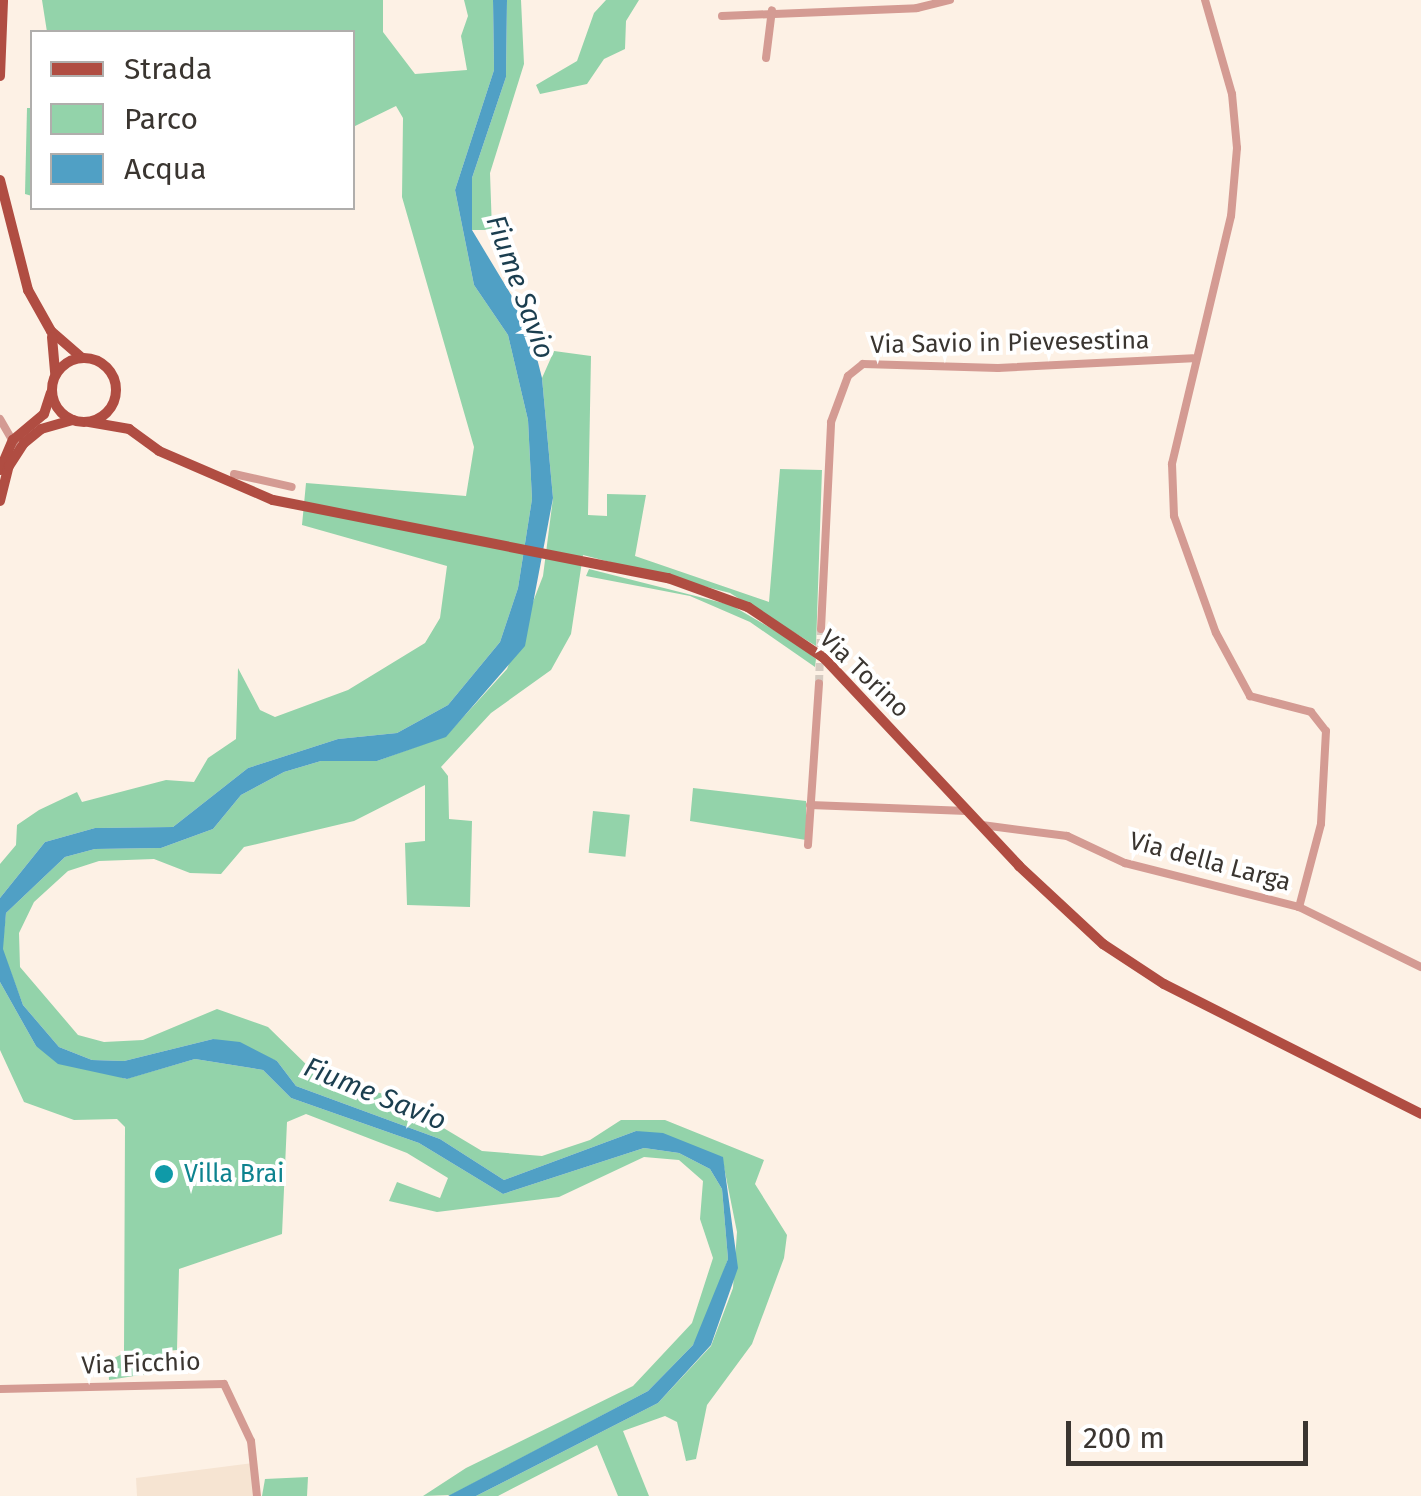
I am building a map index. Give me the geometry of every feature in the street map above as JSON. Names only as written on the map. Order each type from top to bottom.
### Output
[{"type":"main road","points":[[0,76],[2,0]]},
{"type":"main road","points":[[0,180],[14,252],[51,331],[55,376],[44,414],[13,443],[0,470]]},
{"type":"main road","points":[[51,331],[82,358],[105,366],[129,429]]},
{"type":"main road","points":[[55,376],[82,358]]},
{"type":"main road","points":[[52,392],[58,409],[73,420]]},
{"type":"main road","points":[[13,443],[41,429],[73,420],[89,422],[106,413],[116,396]]},
{"type":"main road","name":"Via Torino","points":[[89,422],[129,429],[159,450],[245,488],[444,535],[638,571],[724,596],[789,631],[854,686],[981,826],[1074,920],[1135,966],[1421,1114]]},
{"type":"main road","points":[[0,501],[13,443]]},
{"type":"street","points":[[722,16],[772,10],[918,8],[950,0]]},
{"type":"street","points":[[1204,0],[1229,78],[1237,148],[1231,216],[1192,358],[1172,464],[1180,533],[1216,633],[1250,696],[1311,712],[1326,732],[1321,824],[1299,907]]},
{"type":"street","points":[[766,58],[772,10]]},
{"type":"street","name":"Via Savio in Pievesestina","points":[[821,629],[831,422],[848,376],[863,364],[998,368],[1192,358]]},
{"type":"street","points":[[2,421],[27,428]]},
{"type":"street","points":[[2,421],[13,443]]},
{"type":"street","points":[[234,474],[292,488]]},
{"type":"street","points":[[245,488],[262,481]]},
{"type":"street","points":[[808,845],[820,682]]},
{"type":"street","points":[[810,805],[967,810]]},
{"type":"street","name":"Via della Larga","points":[[981,826],[1067,836],[1126,863],[1299,907],[1421,967]]},
{"type":"street","name":"Via Ficchio","points":[[0,1390],[224,1384],[251,1441],[256,1496]]},
{"type":"shaded area","points":[[253,1463],[254,1496],[137,1496],[136,1478]]},
{"type":"green space","points":[[42,0],[383,0],[383,32],[415,74],[467,70],[461,36],[468,16],[464,0],[493,0],[494,70],[455,190],[474,285],[508,335],[528,420],[532,499],[518,588],[500,642],[448,705],[397,733],[338,739],[248,768],[173,827],[95,828],[45,842],[0,898],[0,864],[16,845],[17,825],[39,810],[77,792],[82,802],[166,780],[194,782],[208,758],[236,739],[238,668],[260,710],[275,717],[348,690],[425,643],[440,618],[447,566],[302,525],[306,483],[466,496],[474,447],[402,197],[403,118],[396,106],[355,126],[355,30],[47,30]]},
{"type":"green space","points":[[507,0],[521,0],[524,64],[490,173],[492,230],[472,230],[472,178],[506,77]]},
{"type":"green space","points":[[606,0],[639,0],[626,21],[625,49],[604,59],[587,84],[540,94],[536,85],[577,61],[594,13]]},
{"type":"green space","points":[[27,108],[30,108],[30,195],[25,194]]},
{"type":"green space","points":[[554,351],[591,356],[588,515],[607,516],[607,494],[646,495],[635,556],[769,602],[780,469],[822,470],[816,646],[730,593],[583,555],[571,634],[551,670],[491,713],[441,767],[448,776],[449,819],[472,821],[470,907],[407,905],[405,843],[425,841],[425,785],[354,821],[244,847],[221,874],[190,873],[154,859],[99,861],[68,871],[34,902],[19,933],[20,967],[78,1035],[104,1042],[143,1040],[217,1009],[268,1027],[316,1074],[390,1096],[482,1151],[542,1156],[590,1140],[621,1120],[665,1120],[764,1160],[755,1184],[787,1235],[784,1258],[752,1344],[707,1405],[696,1459],[686,1461],[677,1422],[665,1416],[623,1431],[649,1496],[618,1496],[597,1445],[498,1496],[476,1496],[658,1403],[711,1346],[733,1288],[737,1232],[722,1157],[636,1131],[504,1180],[440,1139],[296,1086],[277,1061],[213,1039],[124,1061],[92,1060],[59,1047],[23,1005],[2,949],[6,913],[65,857],[95,849],[161,848],[213,829],[241,795],[284,772],[321,761],[377,761],[446,736],[507,669],[543,576],[553,498],[542,378]]},
{"type":"green space","points":[[589,569],[731,605],[796,643],[816,659],[815,667],[750,622],[690,596],[586,576]]},
{"type":"green space","points":[[693,788],[806,801],[806,840],[690,821]]},
{"type":"green space","points":[[593,811],[630,815],[625,857],[589,853]]},
{"type":"green space","points":[[0,982],[36,1046],[126,1079],[195,1059],[263,1070],[291,1098],[419,1143],[503,1194],[644,1148],[679,1153],[710,1169],[722,1189],[728,1259],[705,1323],[693,1345],[648,1391],[451,1495],[423,1496],[466,1468],[633,1386],[692,1323],[713,1258],[700,1219],[703,1181],[679,1160],[644,1157],[559,1197],[437,1212],[389,1201],[397,1182],[440,1198],[448,1178],[407,1153],[306,1114],[287,1122],[282,1234],[179,1269],[177,1350],[167,1351],[165,1371],[109,1380],[108,1361],[124,1353],[125,1127],[117,1119],[74,1120],[24,1102],[0,1050]]},
{"type":"green space","points":[[308,1477],[307,1496],[262,1496],[265,1479]]},
{"type":"water","points":[[493,0],[507,0],[506,77],[472,178],[472,230],[528,323],[542,378],[553,498],[525,646],[446,737],[377,761],[321,761],[284,772],[241,795],[213,829],[161,848],[95,849],[65,857],[6,913],[3,949],[23,1005],[59,1047],[92,1060],[124,1061],[213,1039],[240,1042],[277,1061],[296,1086],[440,1139],[504,1180],[636,1131],[663,1133],[723,1157],[738,1268],[711,1345],[658,1403],[476,1496],[448,1496],[648,1391],[693,1345],[728,1259],[722,1189],[710,1169],[679,1153],[644,1148],[503,1194],[419,1143],[291,1098],[263,1070],[195,1059],[127,1079],[58,1064],[36,1046],[0,982],[0,898],[45,842],[95,828],[173,827],[248,768],[338,739],[397,733],[448,705],[500,642],[518,588],[532,499],[528,420],[508,335],[474,285],[455,190],[494,70]]},
{"type":"tunnel","points":[[819,683],[821,629]]},
{"type":"place","name":"Villa Brai","points":[[164,1174]]},
{"type":"water label","name":"Fiume Savio","points":[[520,287]]},
{"type":"water label","name":"Fiume Savio","points":[[375,1094]]}]
